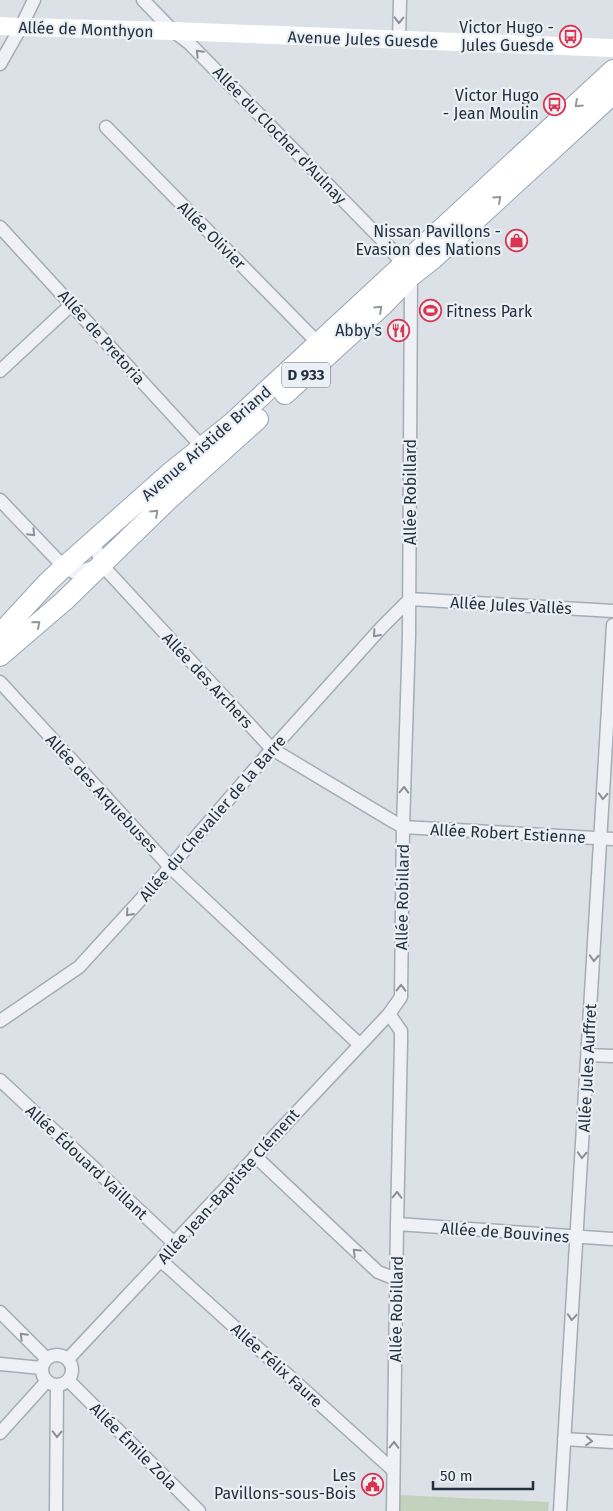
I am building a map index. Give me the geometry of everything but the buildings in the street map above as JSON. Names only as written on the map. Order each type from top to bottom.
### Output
[{"type":"main road","name":"Avenue Aristide Briand","points":[[0,634],[64,567],[171,472],[203,448],[319,344],[407,270],[613,70]]},
{"type":"main road","name":"Avenue Aristide Briand","points":[[0,656],[64,601],[176,493],[383,305],[407,270],[434,258],[613,94]]},
{"type":"street","points":[[0,64],[34,0]]},
{"type":"street","name":"Allée du Clocher d'Aulnay","points":[[143,0],[173,31],[189,43],[280,135],[390,248],[407,270]]},
{"type":"street","points":[[399,40],[400,0]]},
{"type":"street","name":"Allée de Monthyon","points":[[0,26],[173,31]]},
{"type":"street","name":"Avenue Jules Guesde","points":[[173,31],[613,48]]},
{"type":"street","name":"Allée Olivier","points":[[106,127],[319,344]]},
{"type":"street","name":"Allée de Pretoria","points":[[0,227],[203,448]]},
{"type":"street","name":"Allée Robillard","points":[[393,1511],[401,1031],[389,1014],[401,997],[403,827],[410,599],[407,270]]},
{"type":"street","points":[[0,370],[72,304]]},
{"type":"street","points":[[0,500],[64,567],[75,573],[101,564],[94,541]]},
{"type":"street","name":"Allée des Archers","points":[[101,564],[272,750],[403,827]]},
{"type":"street","name":"Allée Jules Vallès","points":[[410,599],[613,611]]},
{"type":"street","name":"Allée du Chevalier de la Barre","points":[[0,1021],[79,967],[382,627],[410,599]]},
{"type":"street","name":"Allée Jules Auffret","points":[[560,1511],[588,1055],[607,839],[613,625]]},
{"type":"street","name":"Allée des Arquebuses","points":[[0,682],[170,867],[359,1044]]},
{"type":"street","name":"Allée Robert Estienne","points":[[403,827],[607,839]]},
{"type":"street","name":"Allée Jean-Baptiste Clément","points":[[68,1359],[359,1044],[389,1014]]},
{"type":"street","points":[[588,1055],[613,1056]]},
{"type":"street","name":"Allée Édouard Vaillant","points":[[0,1080],[174,1243]]},
{"type":"street","points":[[255,1156],[378,1272],[396,1279]]},
{"type":"street","name":"Allée de Bouvines","points":[[397,1224],[613,1239]]},
{"type":"street","name":"Allée Félix Faure","points":[[160,1261],[393,1470]]},
{"type":"street","points":[[0,1312],[44,1363],[43,1375],[58,1383]]},
{"type":"street","points":[[0,1364],[44,1363],[55,1355],[60,1355],[68,1359],[73,1372],[0,1433]]},
{"type":"street","points":[[56,1511],[58,1383]]},
{"type":"street","name":"Allée Émile Zola","points":[[58,1383],[198,1511]]},
{"type":"street","points":[[564,1439],[613,1442]]},
{"type":"green space","points":[[400,1495],[549,1502],[548,1511],[400,1511]]},
{"type":"place","name":"Victor Hugo - Jules Guesde","points":[[570,36]]},
{"type":"place","name":"Victor Hugo - Jean Moulin","points":[[555,104]]},
{"type":"place","name":"Nissan Pavillons - Evasion des Nations","points":[[517,240]]},
{"type":"place","name":"Fitness Park","points":[[430,311]]},
{"type":"place","name":"Abby's","points":[[398,330]]},
{"type":"place","name":"Les Pavillons-sous-Bois","points":[[372,1484]]}]
